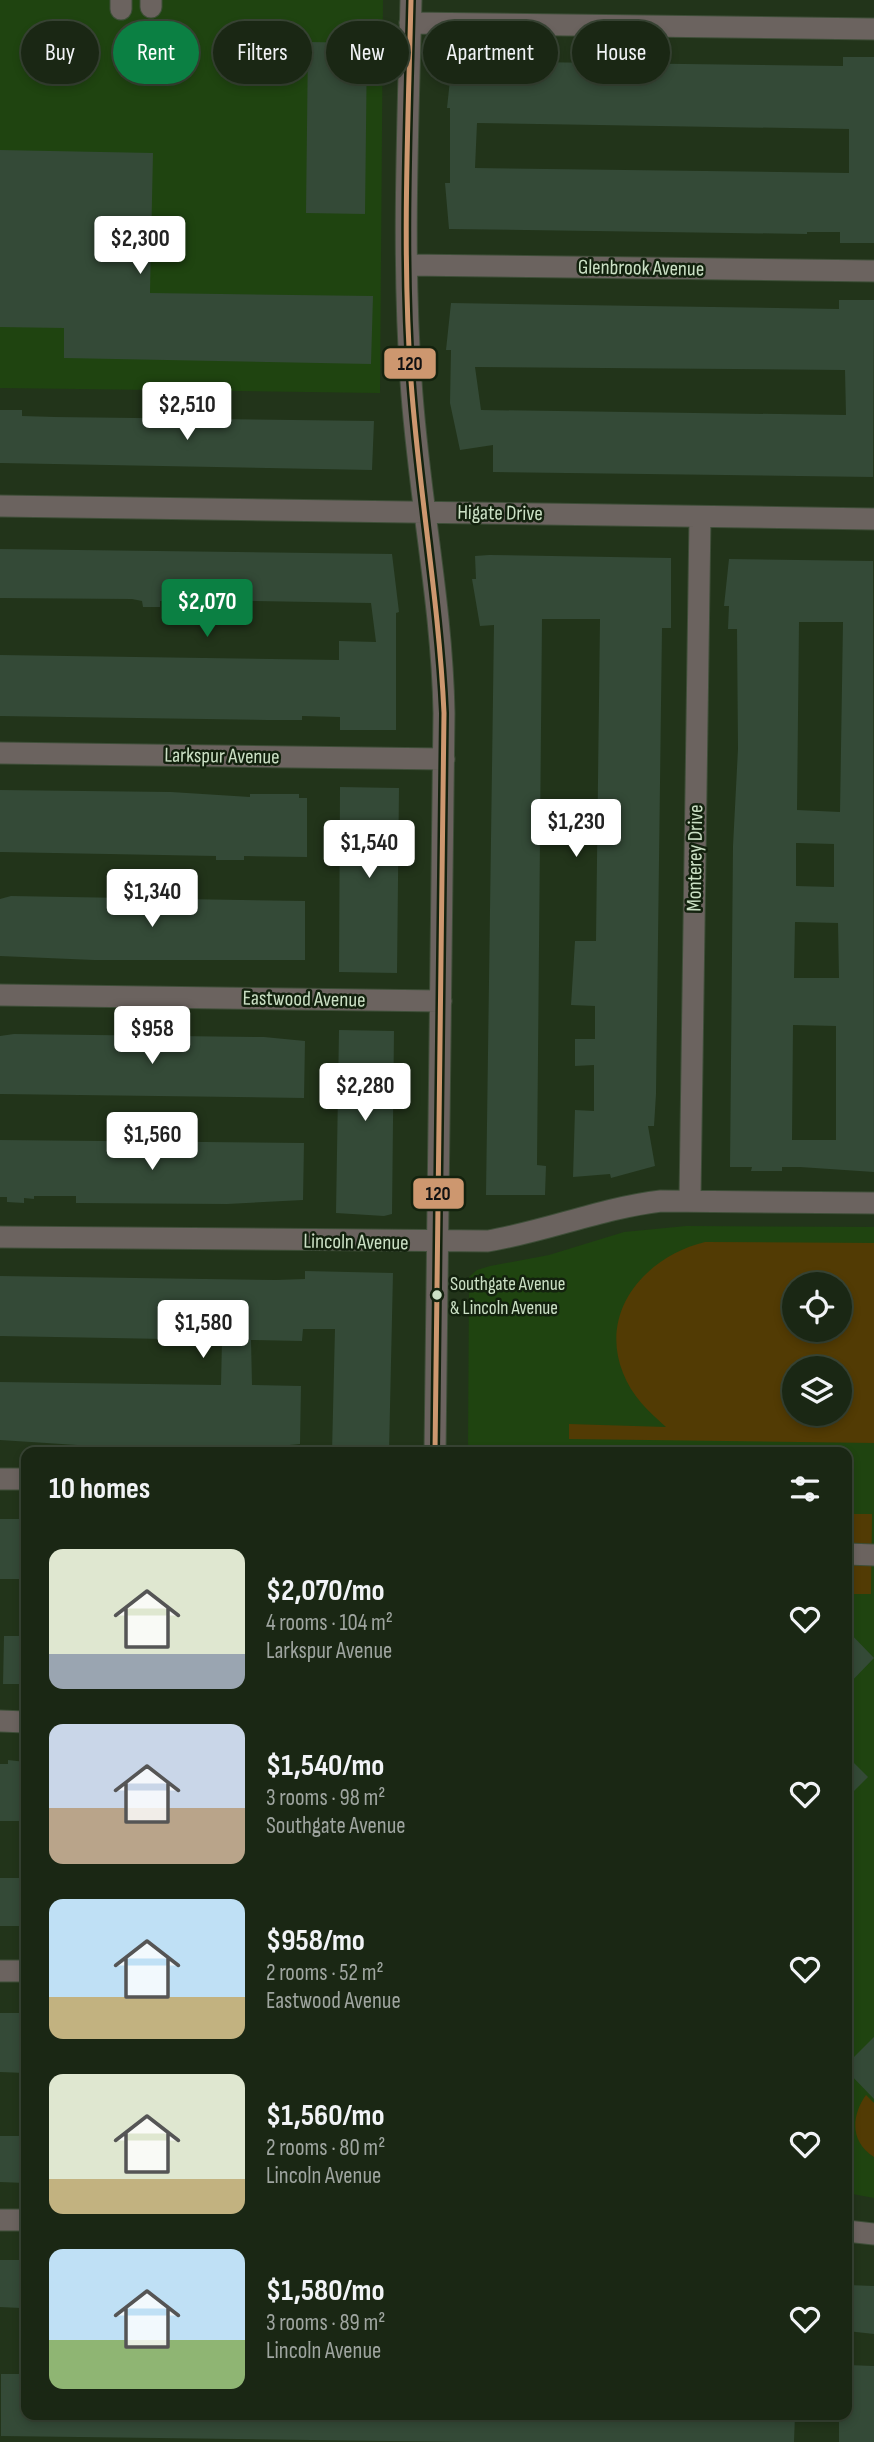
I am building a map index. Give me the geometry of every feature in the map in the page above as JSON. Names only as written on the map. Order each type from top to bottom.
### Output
[{"type":"street","points":[[411,0],[407,265],[411,381],[441,643],[444,759],[435,1447]]},
{"type":"street","points":[[410,23],[874,29]]},
{"type":"street","name":"Glenbrook Avenue","points":[[407,265],[874,271]]},
{"type":"street","name":"Higate Drive","points":[[0,506],[874,519]]},
{"type":"street","name":"Monterey Drive","points":[[690,1199],[699,517]]},
{"type":"street","name":"Larkspur Avenue","points":[[0,753],[444,759]]},
{"type":"street","name":"Eastwood Avenue","points":[[0,995],[441,1002]]},
{"type":"street","name":"Lincoln Avenue","points":[[0,1237],[438,1243],[488,1241],[521,1236],[627,1205],[690,1199],[874,1203]]},
{"type":"street","points":[[0,1479],[21,1479]]},
{"type":"street","points":[[852,1554],[874,1555]]},
{"type":"street","points":[[0,1721],[21,1722]]},
{"type":"street","points":[[0,1971],[21,1972]]},
{"type":"street","points":[[0,2220],[21,2220]]},
{"type":"street","points":[[852,2232],[874,2234]]},
{"type":"shaded area","points":[[0,0],[383,0],[383,21],[326,21],[326,84],[382,84],[380,393],[0,388]]},
{"type":"shaded area","points":[[686,1226],[874,1227],[874,2198],[852,2194],[852,1447],[468,1447],[469,1277],[477,1270],[549,1255],[624,1232]]},
{"type":"shaded area","points":[[705,1242],[874,1243],[874,1443],[569,1439],[569,1424],[666,1427],[641,1403],[631,1389],[623,1373],[617,1350],[617,1328],[623,1308],[633,1289],[647,1273],[664,1260]]},
{"type":"shaded area","points":[[852,1514],[872,1514],[871,1594],[852,1594]]},
{"type":"shaded area","points":[[866,2095],[874,2103],[874,2157],[861,2144],[855,2128],[858,2111]]},
{"type":"building","points":[[312,42],[326,42],[326,84],[367,84],[365,214],[306,213],[308,84],[312,84]]},
{"type":"building","points":[[843,57],[874,57],[874,243],[840,243],[840,232],[807,234],[449,229],[445,183],[450,183],[450,108],[447,108],[450,84],[558,84],[558,62],[572,63],[572,84],[670,84],[670,64],[843,66]],"holes":[[[477,123],[849,129],[849,173],[475,168]]]},
{"type":"building","points":[[0,150],[153,153],[150,293],[373,296],[371,364],[64,358],[64,328],[0,327]]},
{"type":"building","points":[[839,300],[874,300],[873,477],[493,472],[493,445],[460,450],[450,403],[451,350],[446,350],[451,303],[839,309]],"holes":[[[475,367],[845,370],[846,415],[481,410]]]},
{"type":"building","points":[[0,410],[22,410],[22,416],[55,417],[374,421],[372,470],[0,463]]},
{"type":"building","points":[[0,549],[392,554],[399,612],[396,613],[396,730],[340,730],[340,717],[302,716],[302,720],[268,720],[0,716],[0,655],[339,660],[339,641],[376,642],[371,603],[191,600],[160,601],[160,607],[143,607],[142,601],[132,599],[0,598]]},
{"type":"building","points":[[475,556],[671,558],[671,628],[662,628],[656,1094],[654,1126],[648,1126],[655,1166],[611,1178],[610,1174],[573,1177],[575,1110],[594,1111],[594,1065],[575,1066],[575,1039],[595,1039],[595,1006],[571,1005],[575,941],[596,941],[600,619],[542,619],[537,1165],[546,1166],[545,1195],[486,1195],[494,625],[480,626],[472,579],[476,579]]},
{"type":"building","points":[[729,559],[873,561],[874,1172],[800,1167],[782,1167],[782,1171],[751,1171],[752,1167],[730,1167],[733,846],[738,749],[737,629],[728,629],[729,606],[724,606]],"holes":[[[799,622],[843,622],[840,812],[797,810]],[[796,843],[834,844],[834,887],[796,886]],[[795,922],[838,923],[839,978],[794,978]],[[793,1025],[836,1026],[836,1140],[792,1140]]]},
{"type":"building","points":[[340,787],[399,788],[397,973],[339,972]]},
{"type":"building","points":[[0,790],[171,792],[250,797],[250,794],[299,794],[299,798],[307,798],[307,857],[244,856],[244,860],[216,860],[216,856],[0,852]]},
{"type":"building","points":[[11,896],[305,901],[305,960],[94,960],[0,956],[0,899]]},
{"type":"building","points":[[339,1030],[394,1031],[392,1214],[384,1216],[336,1213]]},
{"type":"building","points":[[0,1036],[264,1037],[305,1041],[304,1098],[0,1094]]},
{"type":"building","points":[[0,1140],[304,1143],[303,1200],[227,1204],[76,1203],[76,1196],[34,1196],[34,1199],[24,1198],[24,1203],[7,1202],[7,1197],[0,1197]]},
{"type":"building","points":[[305,1271],[393,1273],[389,1447],[332,1447],[335,1329],[303,1329],[302,1341],[251,1340],[252,1385],[301,1386],[300,1444],[198,1447],[77,1445],[0,1440],[0,1382],[221,1385],[222,1340],[0,1336],[0,1276],[305,1279]]},
{"type":"building","points":[[0,1519],[21,1519],[21,1579],[0,1579]]},
{"type":"building","points":[[852,1635],[874,1658],[852,1681]]},
{"type":"building","points":[[4,1636],[21,1636],[21,1684],[3,1684]]},
{"type":"building","points":[[8,1760],[21,1761],[21,1821],[0,1821],[0,1764],[8,1764]]},
{"type":"building","points":[[852,1761],[868,1777],[852,1793]]},
{"type":"building","points":[[0,1878],[21,1878],[21,1926],[0,1926]]},
{"type":"building","points":[[0,2013],[21,2013],[21,2073],[0,2072]]},
{"type":"building","points":[[874,2037],[874,2099],[852,2076],[852,2059]]},
{"type":"building","points":[[0,2136],[21,2136],[21,2183],[0,2182]]},
{"type":"building","points":[[0,2260],[21,2260],[21,2308],[0,2307]]},
{"type":"building","points":[[852,2285],[874,2286],[874,2334],[852,2332]]},
{"type":"building","points":[[852,2365],[874,2366],[874,2442],[839,2442],[839,2420],[852,2420]]},
{"type":"building","points":[[1,2374],[21,2374],[21,2420],[795,2420],[794,2442],[466,2442],[1,2436]]},
{"type":"transit line","name":"120","points":[[411,0],[407,190],[408,333],[444,713],[435,1447]]},
{"type":"place","name":"Southgate Avenue & Lincoln Avenue","points":[[437,1295]]}]
